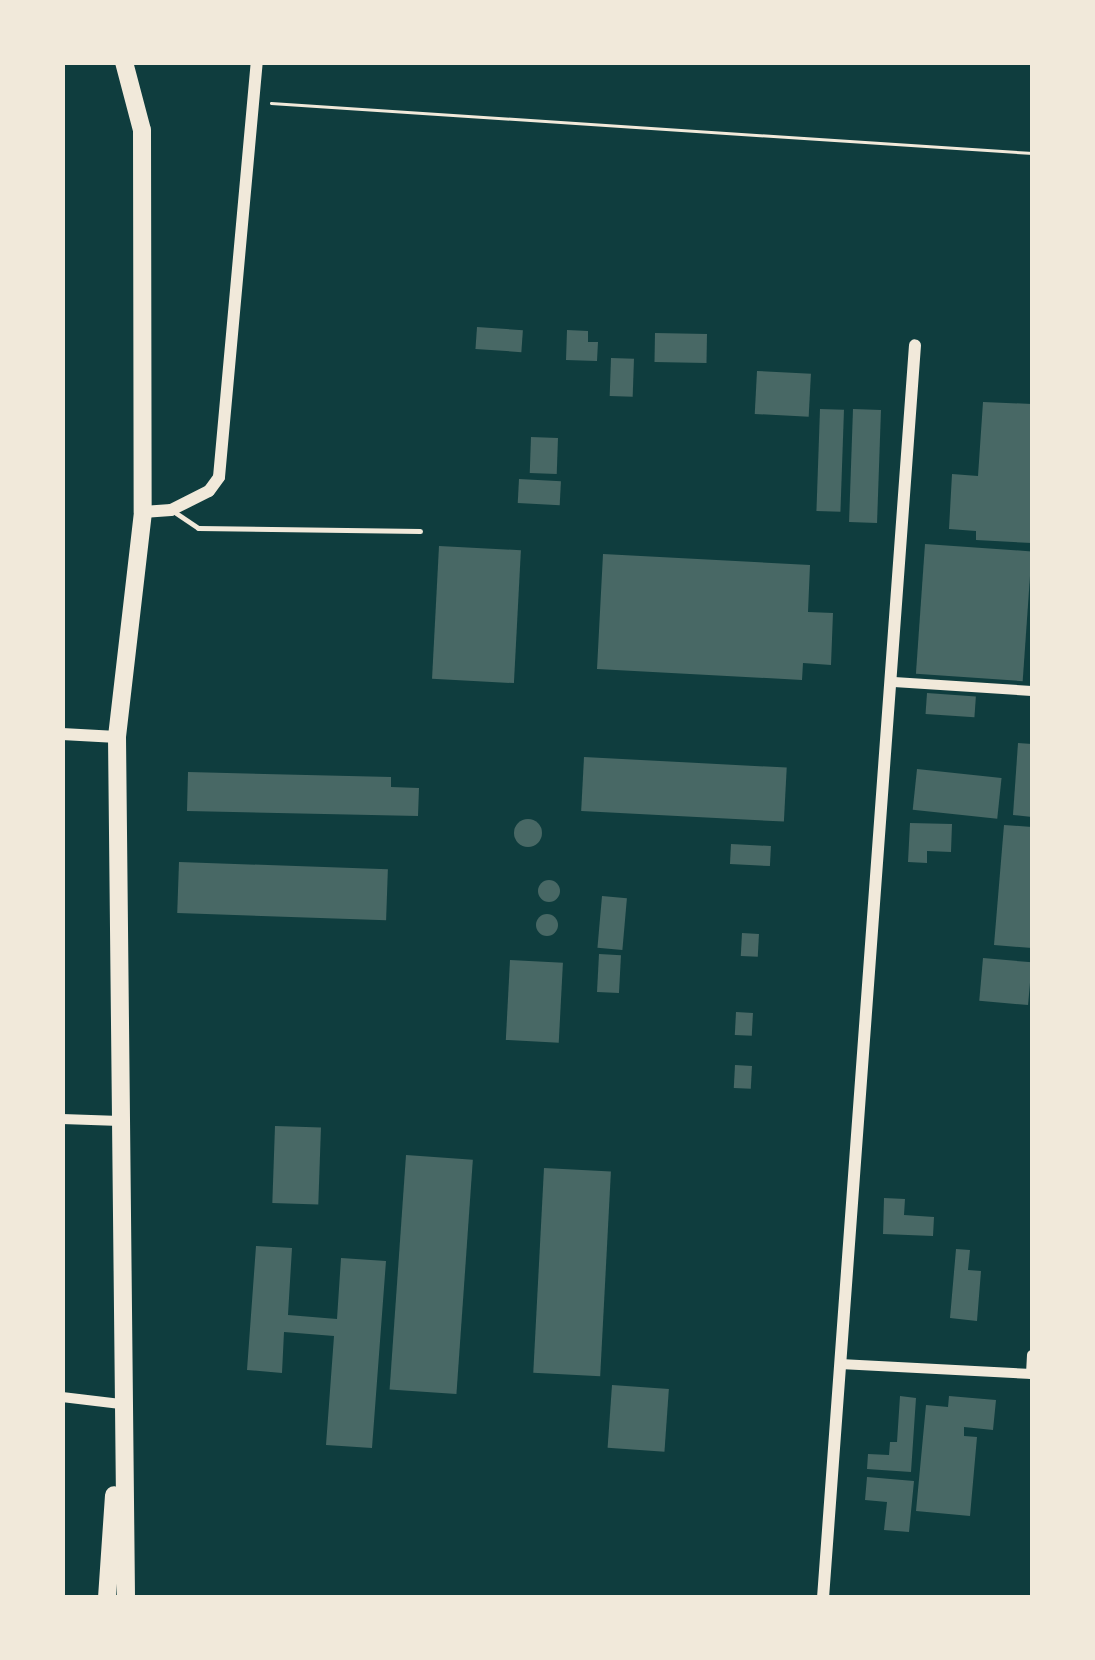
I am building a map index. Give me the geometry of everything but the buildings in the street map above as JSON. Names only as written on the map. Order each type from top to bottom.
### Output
[{"type":"main road","points":[[124,62],[142,130],[142,512],[118,737],[121,1404],[126,1598]]},
{"type":"main road","points":[[107,1598],[121,1404]]},
{"type":"street","points":[[142,512],[171,510],[209,491],[219,477],[256,62]]},
{"type":"street","points":[[823,1598],[894,682],[915,345]]},
{"type":"street","points":[[894,682],[1032,691]]},
{"type":"street","points":[[62,734],[118,737]]},
{"type":"street","points":[[62,1119],[120,1121]]},
{"type":"street","points":[[840,1364],[1032,1374],[1032,1354]]},
{"type":"street","points":[[62,1397],[121,1404]]},
{"type":"lane","points":[[171,510],[198,528],[420,531]]},
{"type":"path","points":[[254,102],[1032,153]]}]
